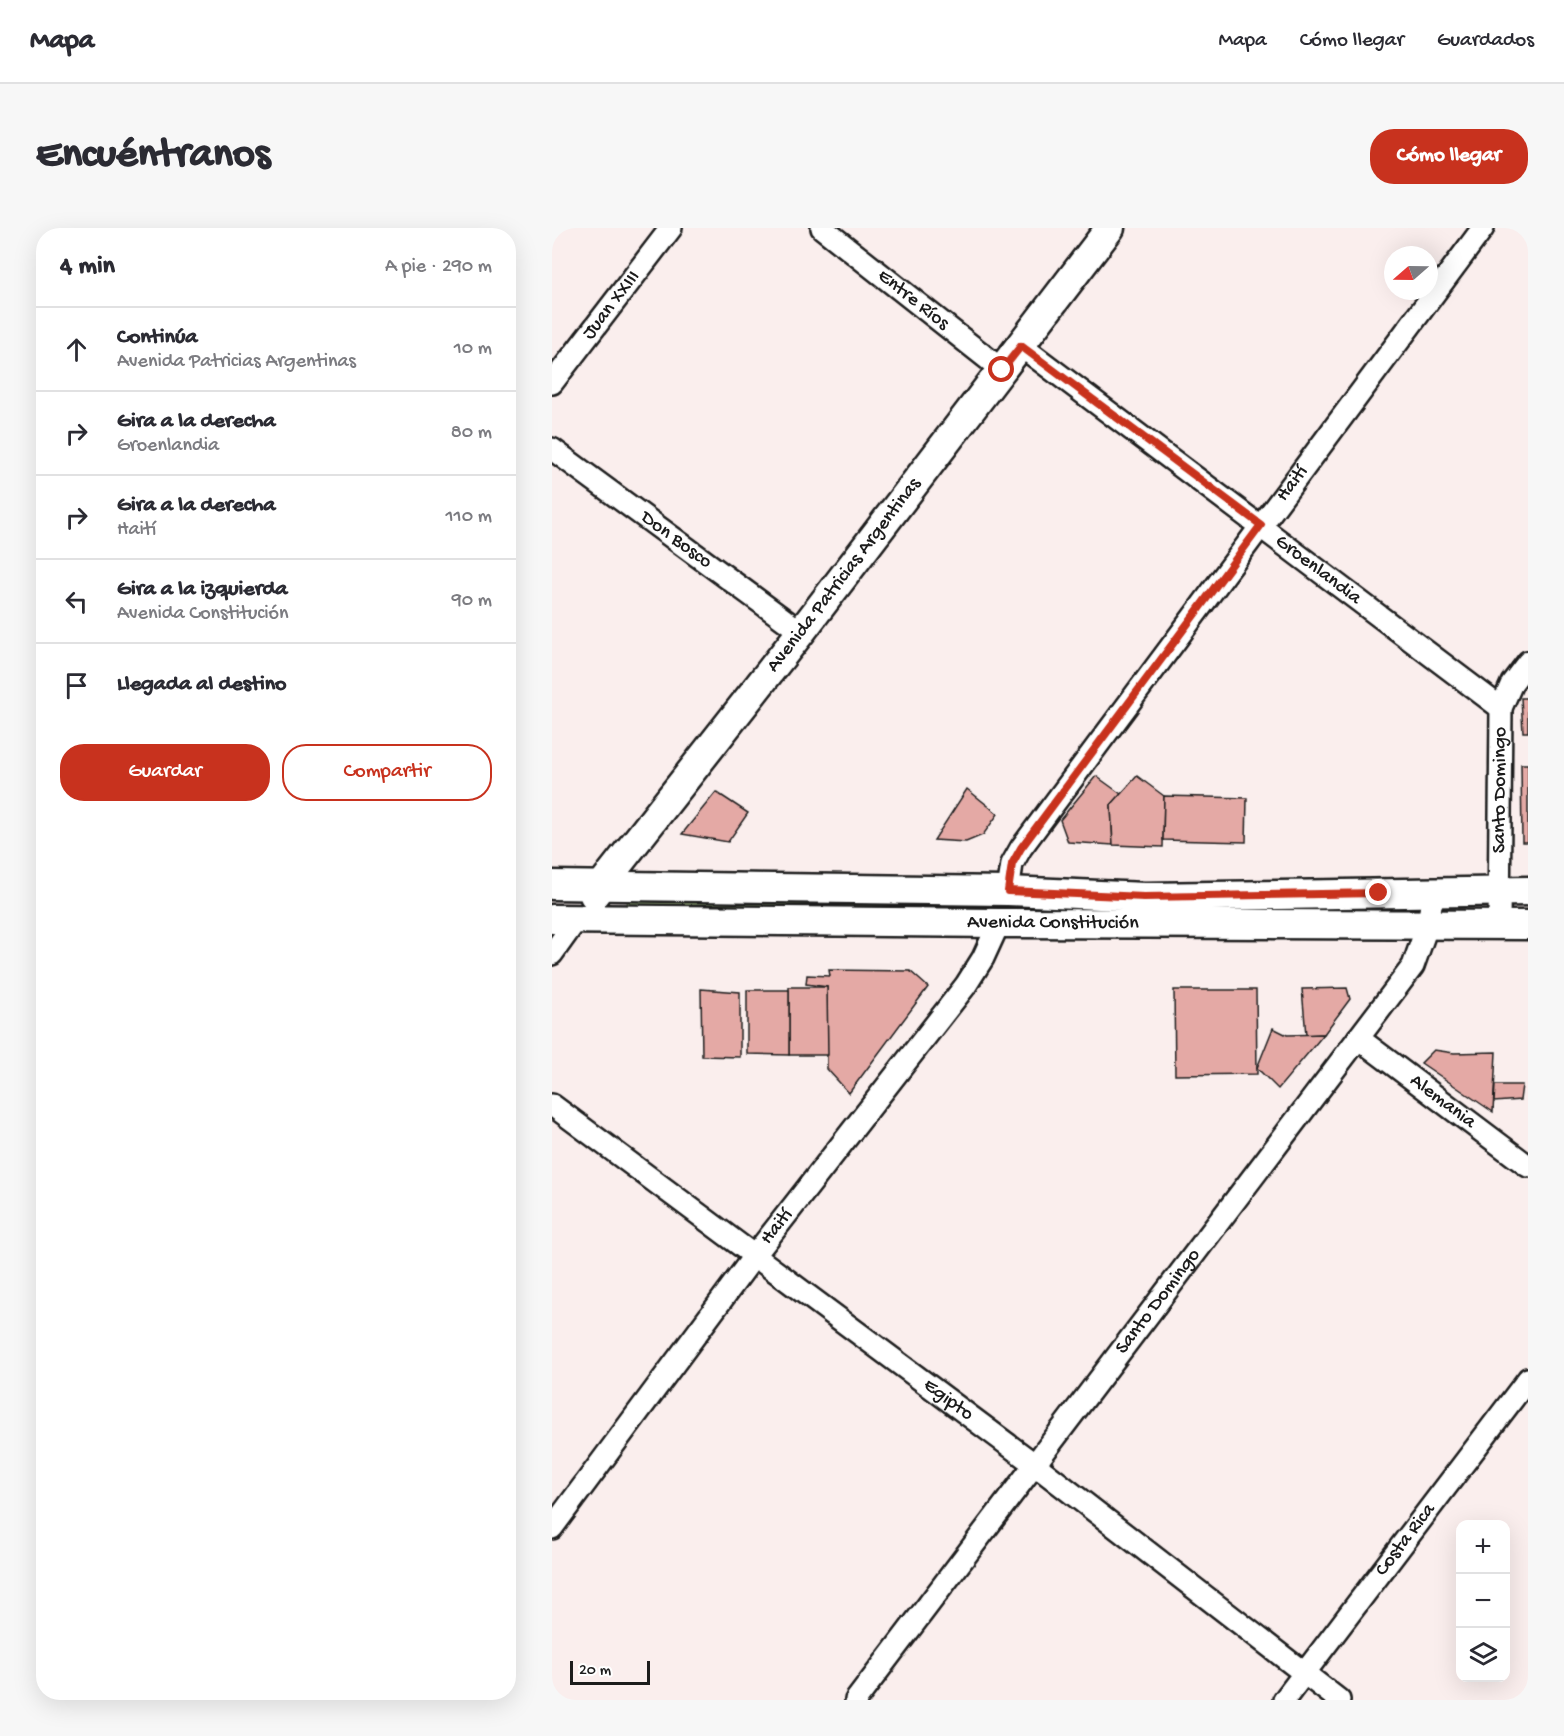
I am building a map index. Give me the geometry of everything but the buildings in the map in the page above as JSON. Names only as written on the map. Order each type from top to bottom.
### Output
[{"type":"main road","name":"Avenida Patricias Argentinas","points":[[564,919],[601,886],[801,632],[1110,228]]},
{"type":"main road","name":"Avenida Constitución","points":[[552,885],[1008,891],[1144,897],[1528,891]]},
{"type":"main road","name":"Avenida Constitución","points":[[564,919],[1528,925]]},
{"type":"street","name":"Juan XXIII","points":[[552,383],[671,228]]},
{"type":"street","name":"Entre Ríos","points":[[822,228],[1002,370]]},
{"type":"street","name":"Haití","points":[[1008,891],[1012,864],[1021,848],[1483,228]]},
{"type":"street","name":"Groenlandia","points":[[1021,346],[1501,708]]},
{"type":"street","name":"Don Bosco","points":[[552,449],[801,632]]},
{"type":"street","name":"Santo Domingo","points":[[1499,925],[1501,708],[1512,683],[1528,662]]},
{"type":"street","name":"Santo Domingo","points":[[856,1700],[1413,966],[1428,924],[1433,892]]},
{"type":"street","points":[[552,954],[564,919]]},
{"type":"street","name":"Haití","points":[[552,1528],[755,1255],[966,985],[983,958],[999,923]]},
{"type":"street","name":"Alemania","points":[[1358,1038],[1528,1166]]},
{"type":"street","name":"Egipto","points":[[552,1105],[1034,1464],[1339,1700]]},
{"type":"street","name":"Costa Rica","points":[[1284,1700],[1528,1378]]},
{"type":"green space","points":[[628,900],[1395,903],[1393,911],[626,908]]},
{"type":"route","points":[[1002,370],[1021,346],[1261,525],[1021,848],[1012,864],[1008,891],[1144,897],[1379,893]]}]
